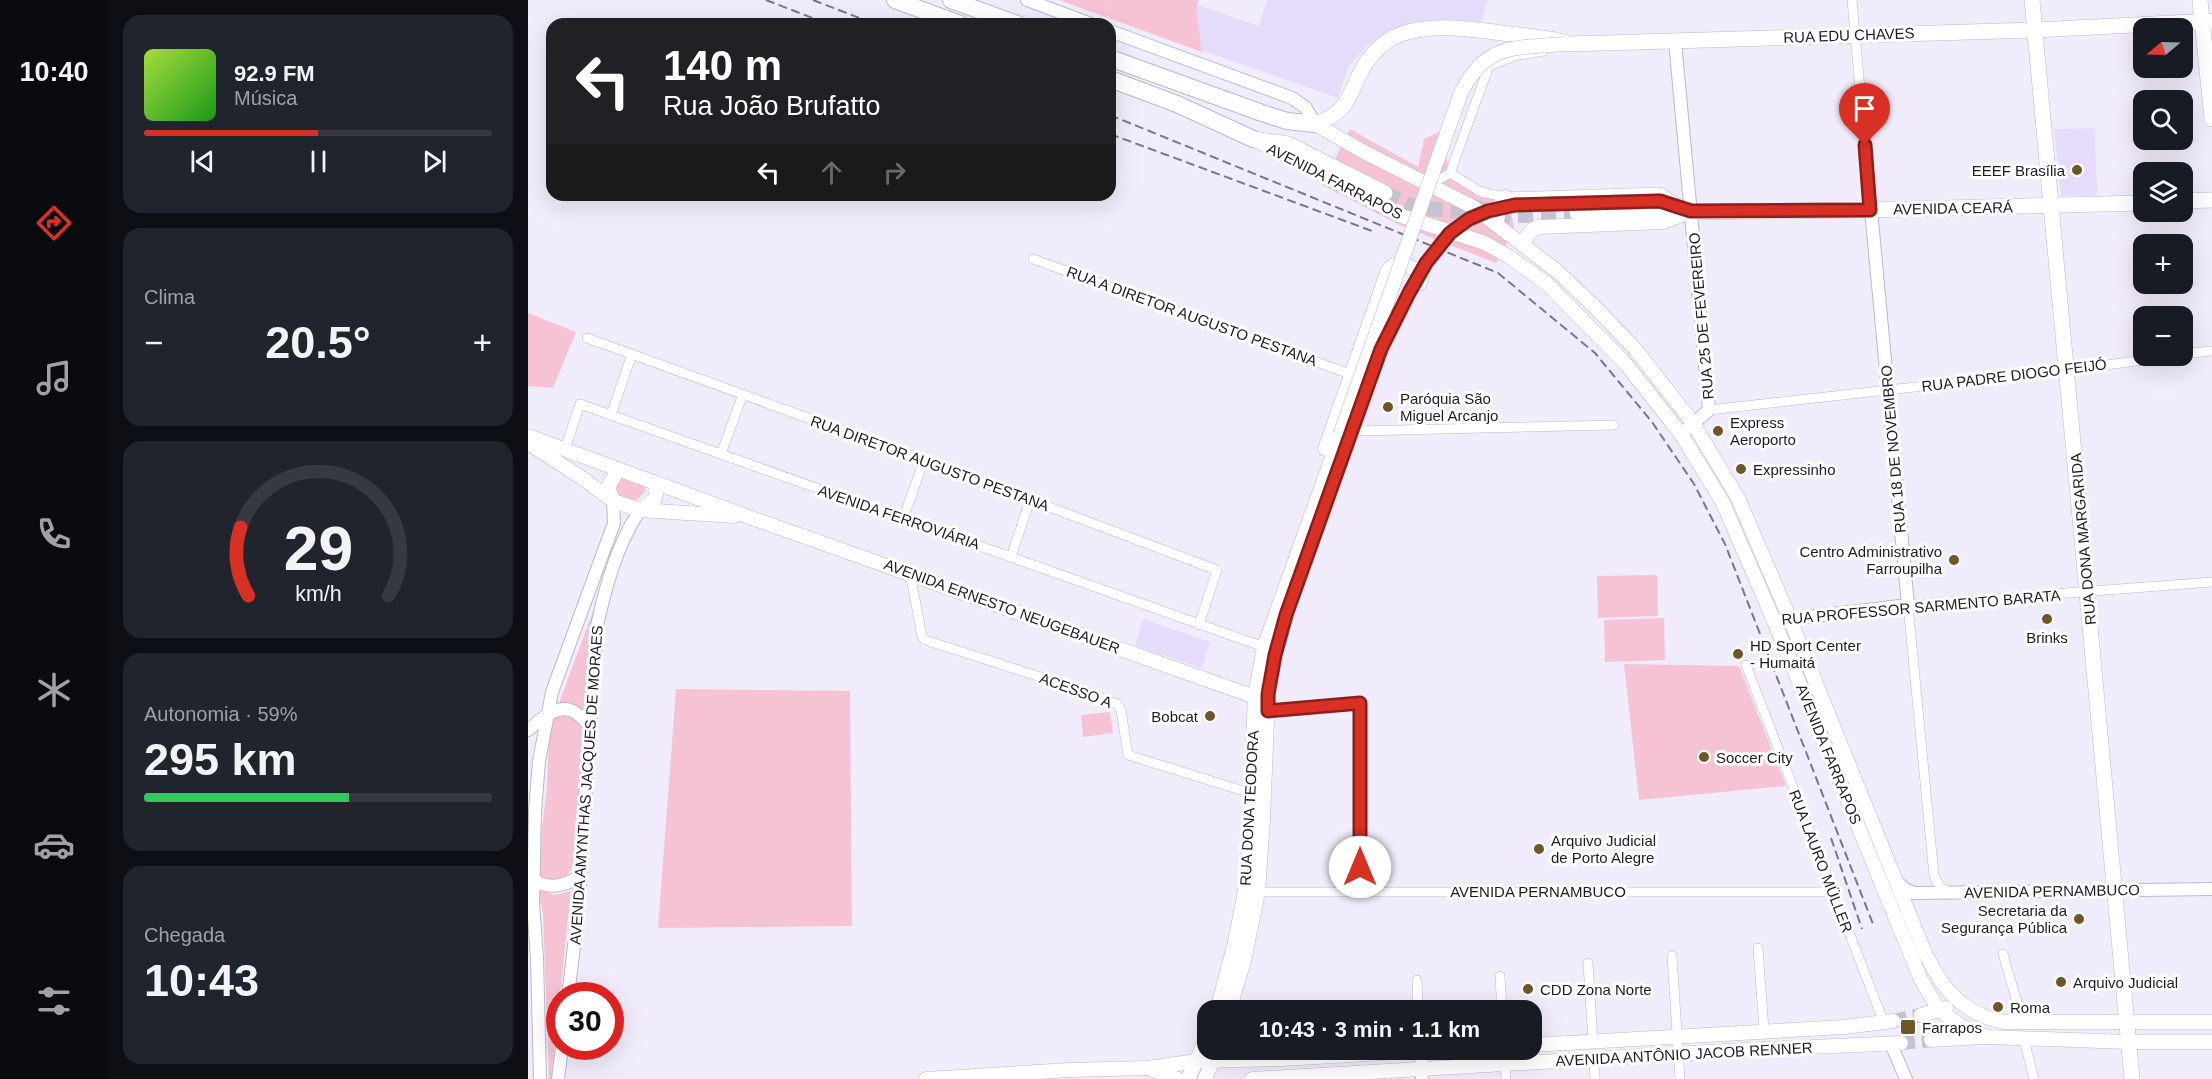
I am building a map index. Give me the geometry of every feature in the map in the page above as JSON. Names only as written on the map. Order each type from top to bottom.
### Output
[{"type":"highway","points":[[895,0],[944,18]]},
{"type":"highway","points":[[951,0],[1000,18]]},
{"type":"highway","points":[[1116,60],[1287,121],[1315,124]]},
{"type":"highway","points":[[1116,81],[1177,104],[1253,139]]},
{"type":"main road","name":"RUA DONA MARGARIDA","points":[[2032,0],[2132,1079]]},
{"type":"main road","points":[[2200,0],[2207,21],[2212,119]]},
{"type":"main road","name":"RUA EDU CHAVES","points":[[1567,44],[2035,30],[2207,21]]},
{"type":"main road","points":[[1315,124],[1326,120],[1343,108],[1370,57],[1391,38],[1401,34],[1424,28],[1446,28],[1557,39],[1567,44]]},
{"type":"main road","points":[[1349,435],[1457,104],[1470,75],[1482,62],[1497,53],[1513,49],[1567,44]]},
{"type":"main road","name":"AVENIDA FARRAPOS","points":[[1315,124],[1473,207],[1558,272],[1636,350],[1693,423],[1738,498],[1790,619],[1934,972],[1950,993],[1979,1015],[2004,1022],[2212,1022]]},
{"type":"main road","name":"AVENIDA FARRAPOS","points":[[1253,139],[1288,144],[1385,193]]},
{"type":"main road","name":"AVENIDA FARRAPOS","points":[[1253,139],[1402,216],[1485,243],[1508,256],[1546,283],[1585,321],[1625,363],[1681,434],[1724,503],[1921,980],[1939,1010],[1961,1026],[1987,1037],[2128,1042],[2212,1042]]},
{"type":"main road","points":[[1497,225],[1498,209],[1505,196]]},
{"type":"main road","points":[[2193,201],[2212,200]]},
{"type":"main road","points":[[1349,435],[1381,349],[1409,293],[1426,263],[1450,233],[1469,219],[1488,211],[1515,205],[1660,201],[1691,211]]},
{"type":"main road","name":"AVENIDA CEARÁ","points":[[1577,213],[2051,207],[2133,203]]},
{"type":"main road","name":"AVENIDA CEARÁ","points":[[1523,245],[1531,230],[1538,227],[1662,222],[1691,211]]},
{"type":"main road","points":[[1316,498],[1319,467],[1350,374],[1388,270],[1399,263],[1416,269],[1422,275],[1422,280],[1349,435]]},
{"type":"main road","name":"RUA DONA TEODORA","points":[[1252,889],[1254,725],[1286,615],[1349,435]]},
{"type":"main road","name":"RUA DONA TEODORA","points":[[1224,1000],[1244,961],[1268,711],[1261,695],[1264,646],[1316,498],[1349,435]]},
{"type":"main road","name":"AVENIDA ERNESTO NEUGEBAUER","points":[[528,436],[749,517],[1261,695]]},
{"type":"main road","name":"AVENIDA ERNESTO NEUGEBAUER","points":[[528,443],[613,501],[640,510],[749,517]]},
{"type":"main road","points":[[613,501],[608,487],[619,469]]},
{"type":"main road","points":[[640,510],[656,499],[657,488],[653,482]]},
{"type":"main road","points":[[1921,980],[1924,997],[1921,1015],[1955,1007],[1969,1014],[1979,1015]]},
{"type":"main road","name":"RUA DONA TEODORA","points":[[1229,991],[1229,1000]]},
{"type":"main road","name":"AVENIDA ANTÔNIO JACOB RENNER","points":[[1542,1045],[1844,1027],[1889,1022]]},
{"type":"main road","points":[[1844,1027],[1844,1046]]},
{"type":"main road","points":[[1742,1032],[1736,1041],[1742,1050]]},
{"type":"main road","points":[[1707,1034],[1712,1044],[1707,1052]]},
{"type":"main road","points":[[1931,1040],[1987,1037]]},
{"type":"main road","name":"AVENIDA ANTÔNIO JACOB RENNER","points":[[1528,1060],[1543,1062],[1896,1043]]},
{"type":"main road","points":[[926,1079],[1148,1068],[1201,1060]]},
{"type":"main road","points":[[1205,1079],[1213,1060]]},
{"type":"main road","points":[[1234,1060],[1261,1060]]},
{"type":"main road","points":[[1283,1060],[1284,1077]]},
{"type":"main road","points":[[1334,1060],[1336,1074]]},
{"type":"main road","name":"AVENIDA ANTÔNIO JACOB RENNER","points":[[1252,1079],[1336,1074],[1422,1074],[1490,1060]]},
{"type":"main road","points":[[1188,1079],[1197,1061]]},
{"type":"main road","points":[[1148,1068],[1178,1079]]},
{"type":"street","points":[[1027,0],[1075,18]]},
{"type":"street","name":"RUA 18 DE NOVEMBRO","points":[[1852,0],[1934,876],[1941,888],[1948,892]]},
{"type":"street","points":[[1116,33],[1278,92],[1306,108],[1315,124]]},
{"type":"street","name":"RUA 25 DE FEVEREIRO","points":[[1675,41],[1709,410],[1681,434]]},
{"type":"street","name":"RUA EDU CHAVES","points":[[1450,173],[1489,66],[1514,56],[1557,49],[1567,44]]},
{"type":"street","points":[[1416,179],[1440,179],[1450,173],[1481,192],[1505,196],[1660,192],[1691,211]]},
{"type":"street","name":"RUA A DIRETOR AUGUSTO PESTANA","points":[[1033,259],[1350,374]]},
{"type":"street","name":"RUA DIRETOR AUGUSTO PESTANA","points":[[587,338],[924,460],[1217,570],[1200,625]]},
{"type":"street","points":[[2193,353],[2212,351]]},
{"type":"street","points":[[611,415],[632,354]]},
{"type":"street","name":"RUA PADRE DIOGO FEIJÓ","points":[[1709,410],[2133,361]]},
{"type":"street","points":[[721,454],[743,394]]},
{"type":"street","name":"AVENIDA FERROVIÁRIA","points":[[565,449],[580,404],[1264,646]]},
{"type":"street","points":[[1349,435],[1614,425]]},
{"type":"street","points":[[903,519],[924,460]]},
{"type":"street","points":[[1011,557],[1030,500]]},
{"type":"street","name":"AVENIDA AMYNTHAS JACQUES DE MORAES","points":[[540,1079],[531,876],[534,759],[552,692],[614,523],[613,501]]},
{"type":"street","name":"AVENIDA AMYNTHAS JACQUES DE MORAES","points":[[569,982],[591,727],[596,630],[606,588],[628,528],[640,510]]},
{"type":"street","name":"ACESSO A","points":[[910,573],[922,636],[925,640],[1072,687],[1117,704],[1122,710],[1128,755],[1253,794]]},
{"type":"street","name":"RUA PROFESSOR SARMENTO BARATA","points":[[1774,621],[1908,605],[2212,582]]},
{"type":"street","name":"RUA LAURO MÜLLER","points":[[1746,665],[1832,892],[1889,1022]]},
{"type":"street","points":[[1254,725],[1258,718],[1268,711],[1360,703],[1360,891]]},
{"type":"street","points":[[528,730],[546,715],[565,709],[578,712],[591,727]]},
{"type":"street","points":[[531,876],[547,886],[566,885],[579,877]]},
{"type":"street","name":"AVENIDA PERNAMBUCO","points":[[1896,881],[1914,893],[2212,889]]},
{"type":"street","name":"AVENIDA PERNAMBUCO","points":[[1252,889],[1832,892]]},
{"type":"street","points":[[1758,948],[1764,1030]]},
{"type":"street","points":[[2003,954],[2024,1023]]},
{"type":"street","points":[[1672,956],[1680,1079]]},
{"type":"street","points":[[1588,963],[1593,1042]]},
{"type":"street","points":[[1500,976],[1501,1000]]},
{"type":"street","points":[[1416,980],[1417,1000]]},
{"type":"street","points":[[2024,1039],[2034,1079]]},
{"type":"street","points":[[1896,1043],[1905,1079]]},
{"type":"street","points":[[1594,1059],[1595,1079]]},
{"type":"street","points":[[558,1079],[560,1060]]},
{"type":"street","points":[[1505,1060],[1506,1079]]},
{"type":"shaded area","points":[[1059,0],[1199,0],[1197,5],[1259,26],[1267,0],[1488,0],[1481,22],[1417,21],[1401,26],[1368,45],[1349,65],[1338,98],[1116,20],[1116,18]]},
{"type":"shaded area","points":[[1059,0],[1199,0],[1196,9],[1202,52],[1116,21],[1116,18],[1108,18]]},
{"type":"shaded area","name":"EEEF Brasília","points":[[2095,128],[2097,195],[2061,196],[2054,129]]},
{"type":"shaded area","points":[[1350,129],[1418,167],[1424,139],[1441,131],[1450,176],[1477,193],[1509,199],[1514,229],[1496,263],[1402,226],[1322,185]]},
{"type":"shaded area","points":[[528,313],[576,332],[553,388],[528,386]]},
{"type":"shaded area","points":[[629,476],[645,482],[645,492],[630,505],[617,499],[613,489],[620,479]]},
{"type":"shaded area","points":[[1657,575],[1658,616],[1598,618],[1597,576]]},
{"type":"shaded area","points":[[595,606],[591,626],[584,711],[575,705],[559,703]]},
{"type":"shaded area","points":[[1664,618],[1665,660],[1605,662],[1604,620]]},
{"type":"shaded area","points":[[1143,619],[1210,642],[1202,668],[1135,646]]},
{"type":"shaded area","name":"Soccer City","points":[[1624,664],[1739,666],[1786,786],[1639,800]]},
{"type":"shaded area","points":[[676,689],[850,691],[852,926],[658,928]]},
{"type":"shaded area","points":[[1110,712],[1113,733],[1083,737],[1081,715]]},
{"type":"shaded area","points":[[569,715],[580,723],[584,732],[573,866],[563,879],[554,881],[540,876],[538,862],[547,787],[549,730],[555,718]]},
{"type":"shaded area","points":[[537,888],[554,895],[571,891],[561,982],[546,982],[546,996],[543,914]]},
{"type":"shaded area","points":[[548,1060],[553,1060],[551,1079],[549,1079]]},
{"type":"tunnel","points":[[1385,193],[1411,206],[1431,209],[1454,211],[1476,207],[1508,216],[1577,213]]},
{"type":"tunnel","points":[[1893,1021],[1921,1015]]},
{"type":"tunnel","points":[[1901,1043],[1931,1040]]},
{"type":"railway","points":[[766,0],[812,18]]},
{"type":"railway","points":[[813,0],[860,18]]},
{"type":"railway","points":[[1116,117],[1498,273],[1595,353],[1652,422],[1694,484],[1725,544],[1873,924]]},
{"type":"railway","points":[[1116,136],[1372,231]]},
{"type":"railway","points":[[1831,838],[1862,929]]},
{"type":"place","name":"EEEF Brasília","points":[[2077,170]]},
{"type":"place","name":"Paróquia São Miguel Arcanjo","points":[[1388,407]]},
{"type":"place","name":"Express Aeroporto","points":[[1718,431]]},
{"type":"place","name":"Expressinho","points":[[1741,469]]},
{"type":"place","name":"Centro Administrativo Farroupilha","points":[[1954,560]]},
{"type":"place","name":"Brinks","points":[[2047,619]]},
{"type":"place","name":"HD Sport Center - Humaitá","points":[[1738,654]]},
{"type":"place","name":"Bobcat","points":[[1210,716]]},
{"type":"place","name":"Soccer City","points":[[1704,757]]},
{"type":"place","name":"Arquivo Judicial de Porto Alegre","points":[[1539,849]]},
{"type":"place","name":"Secretaria da Segurança Pública","points":[[2079,919]]},
{"type":"place","name":"Arquivo Judicial","points":[[2061,982]]},
{"type":"place","name":"CDD Zona Norte","points":[[1528,989]]},
{"type":"place","name":"Roma","points":[[1998,1007]]},
{"type":"place","name":"Farrapos","points":[[1908,1027]]},
{"type":"route","points":[[1360,867],[1360,703],[1268,711],[1268,694],[1275,655],[1286,615],[1348,439],[1381,349],[1426,263],[1450,233],[1469,219],[1488,211],[1515,205],[1660,201],[1691,211],[1870,210],[1865,145]]}]
